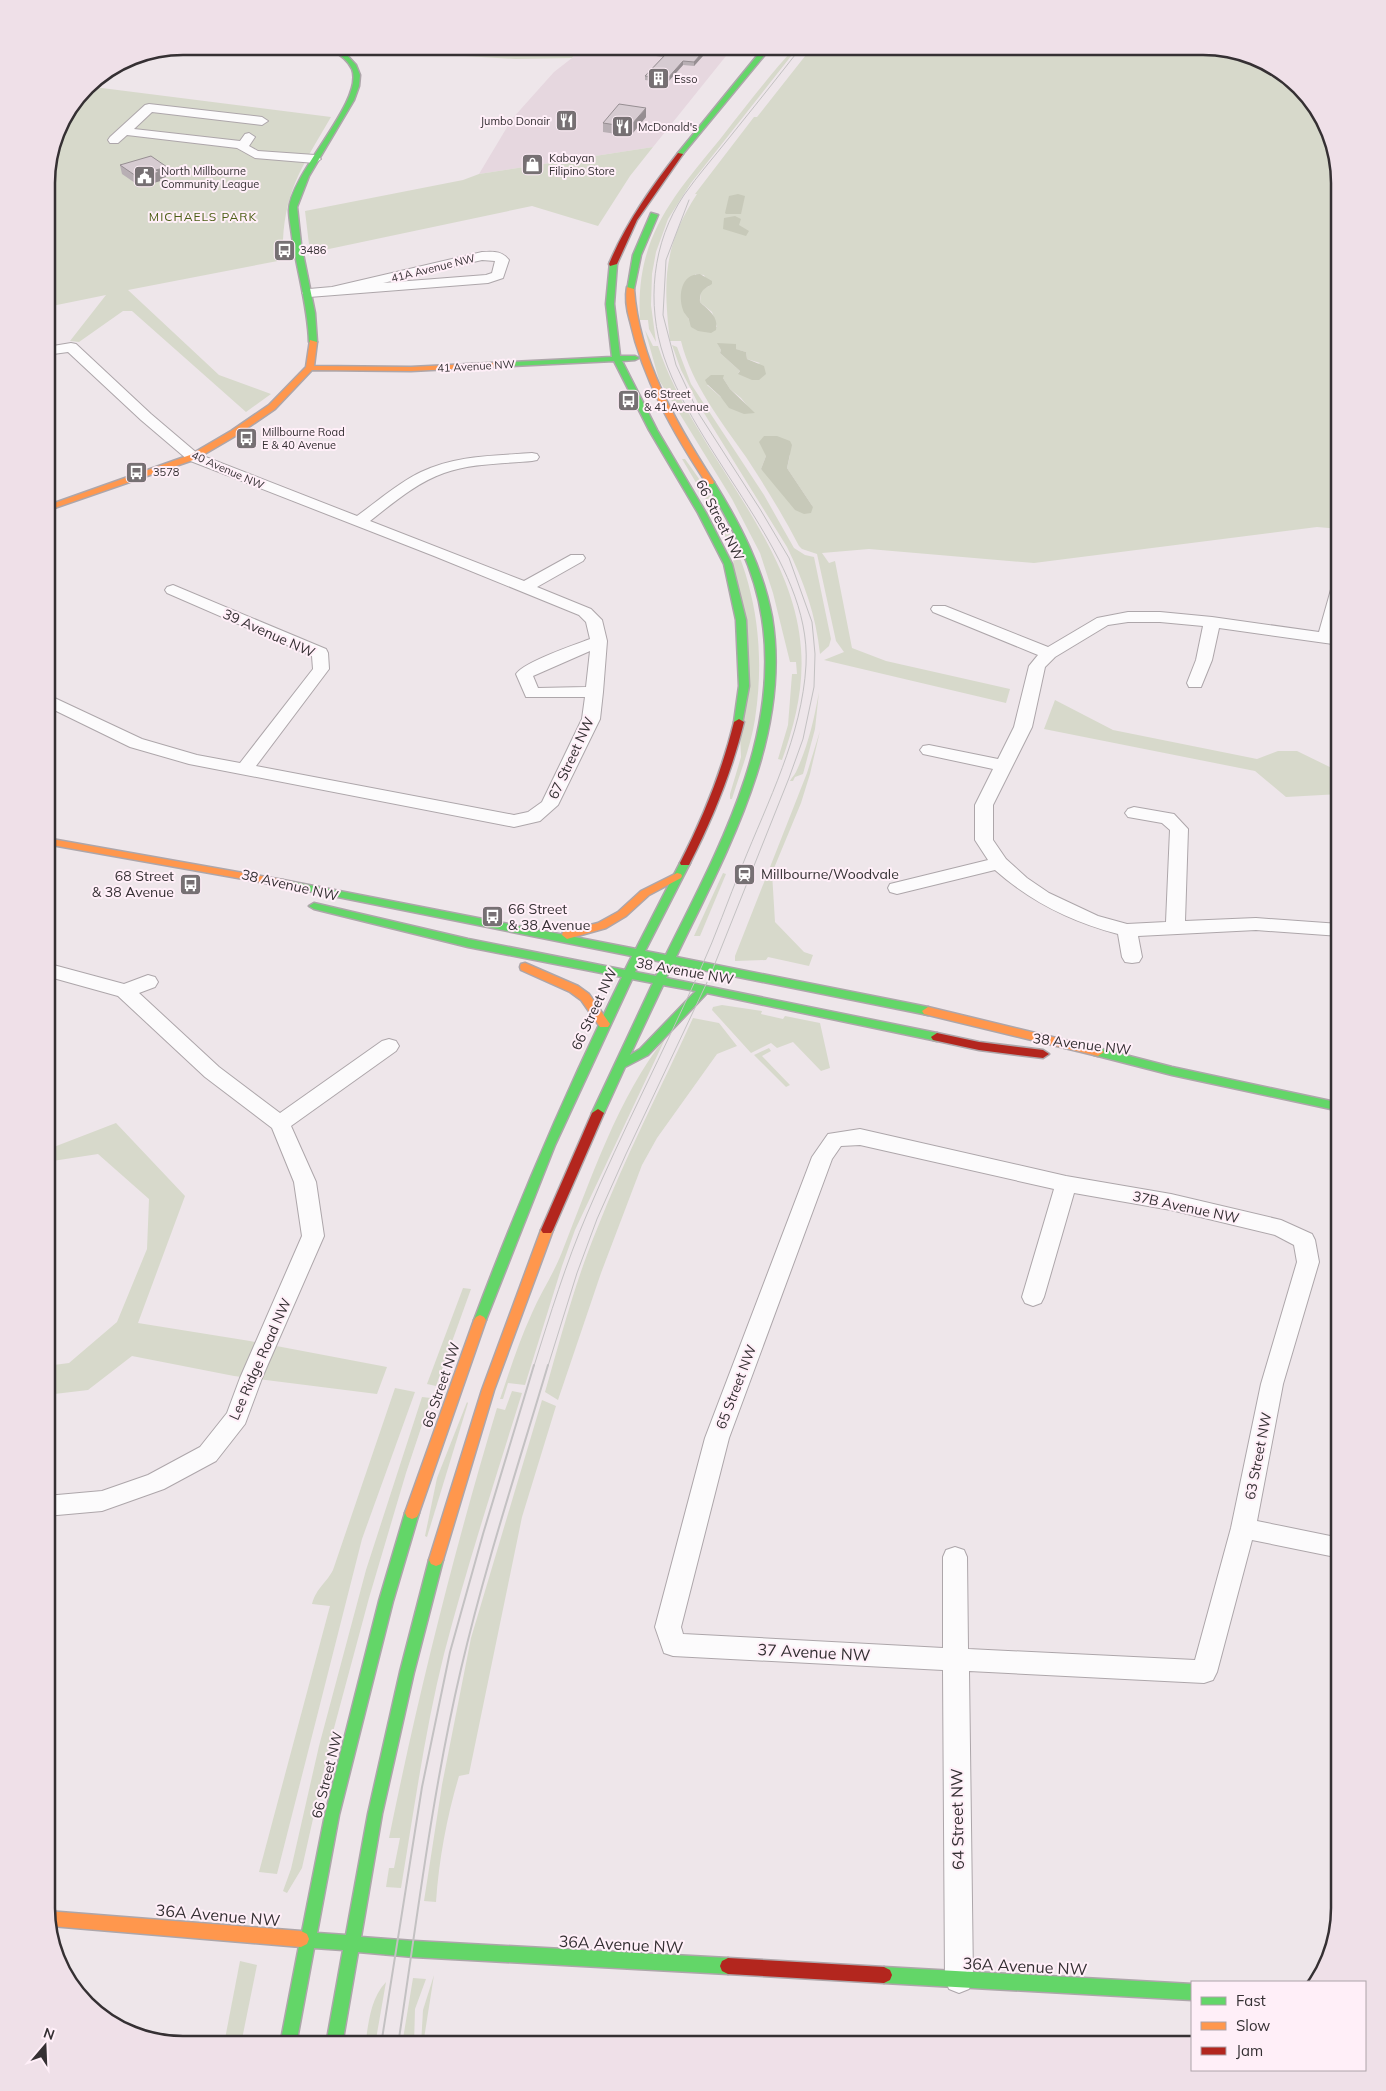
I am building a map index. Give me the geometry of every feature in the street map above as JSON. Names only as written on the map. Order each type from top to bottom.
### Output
[{"type":"main road","points":[[55,506],[193,457],[234,433],[272,407],[310,368],[313,340],[309,293],[298,257],[293,207],[307,172],[353,96],[358,78],[352,63],[346,55]]},
{"type":"main road","name":"66 Street NW","points":[[290,2036],[332,1815],[386,1601],[413,1508],[488,1298],[564,1108],[626,976],[699,836],[719,790],[740,720],[744,686],[741,620],[728,564],[702,513],[653,430],[616,358],[610,304],[612,268],[620,244],[641,205],[680,153],[762,55]]},
{"type":"main road","name":"66 Street NW","points":[[335,2036],[375,1814],[404,1687],[466,1459],[497,1363],[538,1252],[594,1118],[725,845],[747,791],[764,721],[769,690],[771,651],[753,565],[736,526],[674,420],[643,357],[632,323],[630,296],[632,276],[643,237],[661,204]]},
{"type":"main road","name":"41 Avenue NW","points":[[310,368],[411,369],[643,357]]},
{"type":"main road","name":"38 Avenue NW","points":[[55,843],[329,891],[563,936],[950,1015],[1172,1071],[1331,1105]]},
{"type":"main road","name":"38 Avenue NW","points":[[55,844],[227,885]]},
{"type":"main road","points":[[563,936],[602,926],[622,914],[645,893],[678,876]]},
{"type":"main road","name":"38 Avenue NW","points":[[304,904],[468,944],[626,976],[979,1046],[1056,1056]]},
{"type":"main road","points":[[468,944],[569,986],[585,998],[604,1024]]},
{"type":"main road","points":[[620,1066],[644,1052],[704,990]]},
{"type":"main road","name":"38 Avenue NW","points":[[1076,1058],[1172,1071]]},
{"type":"main road","name":"36A Avenue NW","points":[[56,1919],[414,1949],[1191,1992]]},
{"type":"street","points":[[114,140],[149,108],[265,118],[242,144]]},
{"type":"street","points":[[124,131],[242,144]]},
{"type":"street","points":[[242,144],[242,147],[255,154],[316,159]]},
{"type":"street","name":"41A Avenue NW","points":[[309,293],[488,279],[498,275],[502,260],[498,256],[482,256],[337,290]]},
{"type":"street","name":"40 Avenue NW","points":[[55,350],[71,347],[146,417],[193,457],[585,612],[594,620],[598,635]]},
{"type":"street","points":[[359,522],[428,474],[457,465],[532,457]]},
{"type":"street","points":[[524,587],[577,558]]},
{"type":"street","name":"39 Avenue NW","points":[[173,590],[320,653],[321,669],[245,769]]},
{"type":"street","points":[[939,609],[1048,653]]},
{"type":"street","points":[[1331,639],[1212,622],[1160,617],[1128,617],[1104,621],[1048,653],[1037,666],[1023,727],[984,805],[984,840],[999,864],[1042,897],[1092,921],[1126,930],[1256,924],[1331,929]]},
{"type":"street","points":[[1195,683],[1204,660],[1212,622]]},
{"type":"street","points":[[595,692],[532,693],[524,674],[598,635]]},
{"type":"street","name":"67 Street NW","points":[[245,769],[514,821],[534,817],[549,805],[591,720],[595,692],[598,635]]},
{"type":"street","points":[[55,703],[136,743],[195,760],[245,769]]},
{"type":"street","points":[[929,750],[1004,766]]},
{"type":"street","points":[[1134,813],[1168,818],[1179,829],[1175,928]]},
{"type":"street","points":[[897,888],[999,864]]},
{"type":"street","points":[[1126,930],[1132,957]]},
{"type":"street","name":"Lee Ridge Road NW","points":[[55,976],[125,992],[212,1072],[280,1124],[305,1182],[313,1236],[251,1378],[237,1417],[208,1454],[156,1482],[102,1500],[55,1505]]},
{"type":"street","points":[[125,992],[148,982]]},
{"type":"street","points":[[280,1124],[389,1046]]},
{"type":"street","name":"37B Avenue NW","points":[[835,1139],[860,1137],[1066,1184],[1171,1202],[1281,1228],[1304,1240]]},
{"type":"street","name":"65 Street NW","points":[[673,1645],[668,1627],[717,1438],[822,1158],[835,1139]]},
{"type":"street","points":[[1033,1297],[1066,1184]]},
{"type":"street","name":"63 Street NW","points":[[1204,1672],[1243,1528],[1272,1384],[1308,1262],[1304,1240]]},
{"type":"street","points":[[1243,1528],[1331,1546]]},
{"type":"street","points":[[955,1660],[956,1557]]},
{"type":"street","name":"37 Avenue NW","points":[[673,1645],[1204,1672]]},
{"type":"street","name":"64 Street NW","points":[[955,1660],[959,1979]]},
{"type":"shaded area","points":[[449,55],[574,55],[572,58],[515,59]]},
{"type":"shaded area","points":[[574,55],[727,55],[653,147],[479,174],[512,119],[554,72]]},
{"type":"shaded area","points":[[788,55],[792,55],[691,183],[668,219],[656,252],[652,274],[651,305],[656,342],[649,329],[648,320],[640,320],[640,291],[644,265],[660,221],[687,180]]},
{"type":"shaded area","points":[[806,55],[1212,55],[1244,62],[1260,68],[1274,77],[1299,98],[1314,119],[1327,150],[1330,166],[1331,528],[1317,527],[1034,563],[869,549],[822,553],[829,563],[835,561],[852,648],[886,661],[1010,689],[1006,703],[824,660],[844,652],[836,641],[817,554],[802,549],[799,546],[760,479],[708,402],[692,373],[681,341],[670,341],[666,300],[668,265],[677,231],[697,194],[695,194],[754,117],[757,117]],"holes":[[[695,274],[704,275],[709,286],[701,291],[700,302],[712,312],[717,327],[689,320],[688,318]],[[718,344],[746,352],[747,359],[760,363],[738,373],[740,371],[720,353],[721,350]],[[723,378],[730,389],[749,408],[724,400],[707,385]],[[764,436],[772,436],[790,455],[787,468],[813,507],[761,469],[766,456]]]},
{"type":"shaded area","name":"MICHAELS PARK","points":[[97,87],[331,117],[302,169],[289,201],[285,218],[283,260],[128,290],[219,375],[271,394],[246,412],[132,311],[123,311],[79,342],[70,341],[106,295],[55,305],[55,174],[59,150],[72,119],[81,105]]},
{"type":"shaded area","points":[[653,147],[630,176],[598,226],[532,206],[310,253],[305,211],[463,180],[479,174]]},
{"type":"shaded area","points":[[645,330],[653,346],[658,346],[674,384],[694,422],[762,533],[780,570],[794,609],[801,649],[800,691],[795,719],[782,760],[778,759],[788,725],[792,674],[797,674],[796,662],[790,662],[773,593],[760,553],[732,499],[659,380]]},
{"type":"shaded area","points":[[672,345],[677,347],[691,384],[764,495],[794,548],[805,555],[814,557],[831,639],[829,646],[820,654],[816,626],[808,599],[787,547],[699,405],[681,370]]},
{"type":"shaded area","points":[[682,459],[685,459],[706,489],[723,519],[748,581],[755,614],[759,648],[759,683],[755,719],[748,749],[732,799],[730,799],[730,794],[741,757],[733,553],[717,518]]},
{"type":"shaded area","points":[[819,692],[815,729],[803,774],[790,781],[796,772],[807,743]]},
{"type":"shaded area","points":[[1055,700],[1113,730],[1257,759],[1278,751],[1297,751],[1331,768],[1331,794],[1286,797],[1255,771],[1044,729]]},
{"type":"shaded area","points":[[820,731],[801,803],[772,873],[775,922],[804,952],[813,955],[809,966],[768,957],[766,960],[735,961],[735,956],[807,773]]},
{"type":"shaded area","points":[[723,873],[726,874],[700,936],[694,936]]},
{"type":"shaded area","points":[[722,1005],[762,1011],[761,1014],[783,1019],[785,1016],[820,1023],[830,1068],[821,1071],[793,1042],[777,1048],[771,1043],[751,1053],[712,1010],[713,1007]]},
{"type":"shaded area","points":[[693,1018],[719,1023],[737,1046],[717,1054],[657,1138],[642,1165],[601,1273],[558,1400],[545,1392],[582,1269],[619,1176]]},
{"type":"shaded area","points":[[666,1037],[575,1230],[525,1385],[508,1383],[503,1399],[500,1399],[523,1334],[559,1260],[606,1140],[633,1086]]},
{"type":"shaded area","points":[[769,1048],[771,1051],[762,1056],[790,1085],[786,1087],[754,1055]]},
{"type":"shaded area","points":[[116,1123],[185,1196],[138,1323],[250,1341],[387,1367],[377,1394],[234,1376],[132,1356],[88,1390],[55,1394],[55,1365],[69,1363],[117,1322],[147,1249],[149,1199],[98,1154],[55,1161],[55,1147]]},
{"type":"shaded area","points":[[463,1288],[471,1289],[436,1386],[427,1384]]},
{"type":"shaded area","points":[[395,1388],[415,1392],[362,1539],[277,1874],[259,1872],[330,1606],[312,1604],[316,1594],[333,1570]]},
{"type":"shaded area","points":[[512,1391],[522,1393],[444,1654],[425,1741],[401,1888],[386,1887],[389,1868],[394,1868],[400,1838],[389,1838],[412,1729],[438,1621],[497,1408],[505,1410]]},
{"type":"shaded area","points":[[422,1397],[431,1398],[406,1473],[369,1598],[330,1743],[302,1868],[287,1893],[283,1891],[291,1869],[319,1746],[366,1570]]},
{"type":"shaded area","points":[[542,1400],[556,1406],[522,1517],[469,1774],[459,1776],[451,1807],[441,1854],[436,1902],[424,1901],[442,1785],[471,1638]]},
{"type":"shaded area","points":[[467,1402],[427,1537],[425,1536],[437,1478]]},
{"type":"shaded area","points":[[240,1961],[257,1965],[243,2036],[226,2036]]},
{"type":"shaded area","points":[[434,1975],[424,2036],[422,2036],[423,2010]]},
{"type":"shaded area","points":[[413,1978],[426,1979],[415,2009],[414,2036],[403,2036]]},
{"type":"shaded area","points":[[386,1982],[377,2036],[366,2036],[373,2003]]},
{"type":"green space","points":[[738,194],[745,196],[741,214],[726,214],[729,196]]},
{"type":"green space","points":[[735,216],[741,219],[739,225],[749,231],[746,236],[723,229],[724,218]]},
{"type":"green space","points":[[700,274],[712,281],[712,284],[701,293],[700,302],[716,321],[716,330],[711,333],[698,331],[691,327],[682,304],[681,292],[685,281],[694,275]]},
{"type":"green space","points":[[717,343],[736,344],[736,349],[746,352],[747,359],[764,366],[766,374],[759,380],[752,380],[738,374],[740,371],[720,353],[721,350]]},
{"type":"green space","points":[[711,375],[724,375],[723,378],[730,389],[755,413],[744,414],[729,408],[707,384],[705,380]]},
{"type":"green space","points":[[764,436],[777,436],[790,441],[792,445],[787,468],[813,507],[811,513],[804,514],[795,510],[761,469],[766,456],[759,442]]},
{"type":"building","points":[[665,55],[700,55],[694,62],[683,61],[667,79],[645,76]]},
{"type":"building","points":[[619,104],[646,108],[632,124],[625,123],[623,126],[603,123]]},
{"type":"building","points":[[151,156],[167,167],[156,170],[159,172],[139,178],[120,165]]},
{"type":"tram line","points":[[534,1366],[579,1233],[614,1152],[706,956],[773,793],[798,717],[806,665],[806,645],[798,606],[774,550],[692,418],[681,397],[664,357],[658,337],[654,295],[659,253],[673,213],[700,173],[795,55]]},
{"type":"tram line","points":[[548,1366],[577,1273],[597,1219],[710,976],[789,778],[803,739],[814,687],[815,654],[812,622],[789,558],[699,414],[676,365],[663,315],[666,260],[689,200]]},
{"type":"tram line","points":[[382,2036],[422,1787],[450,1652],[534,1365]]},
{"type":"tram line","points":[[399,2036],[433,1810],[461,1669],[491,1554],[548,1365]]},
{"type":"traffic: fast","points":[[313,342],[311,313],[297,244],[293,207],[297,193],[341,118],[356,86],[357,75],[353,65],[344,55]]},
{"type":"traffic: fast","points":[[680,154],[762,55]]},
{"type":"traffic: fast","points":[[630,289],[637,255],[654,215]]},
{"type":"traffic: fast","points":[[613,264],[610,304],[616,358],[653,430],[702,513],[728,564],[741,620],[744,686],[739,722]]},
{"type":"traffic: fast","points":[[512,364],[635,358]]},
{"type":"traffic: fast","points":[[598,1113],[728,836],[753,769],[769,700],[770,640],[761,592],[745,546],[710,482]]},
{"type":"traffic: fast","points":[[480,1320],[549,1145],[628,975],[685,863]]},
{"type":"traffic: fast","points":[[283,883],[928,1011]]},
{"type":"traffic: fast","points":[[314,906],[468,943],[801,1008],[937,1037]]},
{"type":"traffic: fast","points":[[624,1063],[644,1052],[704,990]]},
{"type":"traffic: fast","points":[[1098,1052],[1172,1071],[1331,1105]]},
{"type":"traffic: fast","points":[[290,2036],[332,1815],[386,1601],[412,1513]]},
{"type":"traffic: fast","points":[[336,2036],[375,1814],[407,1672],[436,1560]]},
{"type":"traffic: fast","points":[[301,1939],[414,1949],[728,1966]]},
{"type":"traffic: fast","points":[[884,1975],[1191,1992]]},
{"type":"traffic: slow","points":[[630,289],[637,337],[646,363],[670,415],[710,482]]},
{"type":"traffic: slow","points":[[55,506],[193,457],[234,433],[272,407],[310,368],[313,342]]},
{"type":"traffic: slow","points":[[310,368],[411,369],[512,364]]},
{"type":"traffic: slow","points":[[55,843],[283,883]]},
{"type":"traffic: slow","points":[[567,935],[602,926],[622,914],[645,893],[677,876]]},
{"type":"traffic: slow","points":[[525,967],[574,989],[585,997],[604,1024]]},
{"type":"traffic: slow","points":[[928,1011],[1098,1052]]},
{"type":"traffic: slow","points":[[436,1560],[488,1390],[547,1230]]},
{"type":"traffic: slow","points":[[412,1513],[480,1320]]},
{"type":"traffic: slow","points":[[56,1919],[301,1939]]},
{"type":"traffic: jam","points":[[613,264],[634,220],[680,154]]},
{"type":"traffic: jam","points":[[685,863],[702,829],[716,794],[729,759],[739,722]]},
{"type":"traffic: jam","points":[[937,1037],[979,1046],[1043,1054]]},
{"type":"traffic: jam","points":[[547,1230],[598,1113]]},
{"type":"traffic: jam","points":[[728,1966],[884,1975]]},
{"type":"place","name":"Esso","points":[[658,79]]},
{"type":"place","name":"Jumbo Donair","points":[[566,121]]},
{"type":"place","name":"McDonald's","points":[[622,127]]},
{"type":"place","name":"Kabayan Filipino Store","points":[[533,164]]},
{"type":"place","name":"North Millbourne Community League","points":[[145,177]]},
{"type":"place","name":"3486","points":[[284,250]]},
{"type":"place","name":"66 Street & 41 Avenue","points":[[628,400]]},
{"type":"place","name":"Millbourne Road E & 40 Avenue","points":[[246,438]]},
{"type":"place","name":"3578","points":[[137,472]]},
{"type":"place","name":"Millbourne/Woodvale","points":[[745,874]]},
{"type":"place","name":"68 Street & 38 Avenue","points":[[190,884]]},
{"type":"place","name":"66 Street & 38 Avenue","points":[[492,917]]},
{"type":"district","name":"MICHAELS PARK","points":[[203,216]]}]
